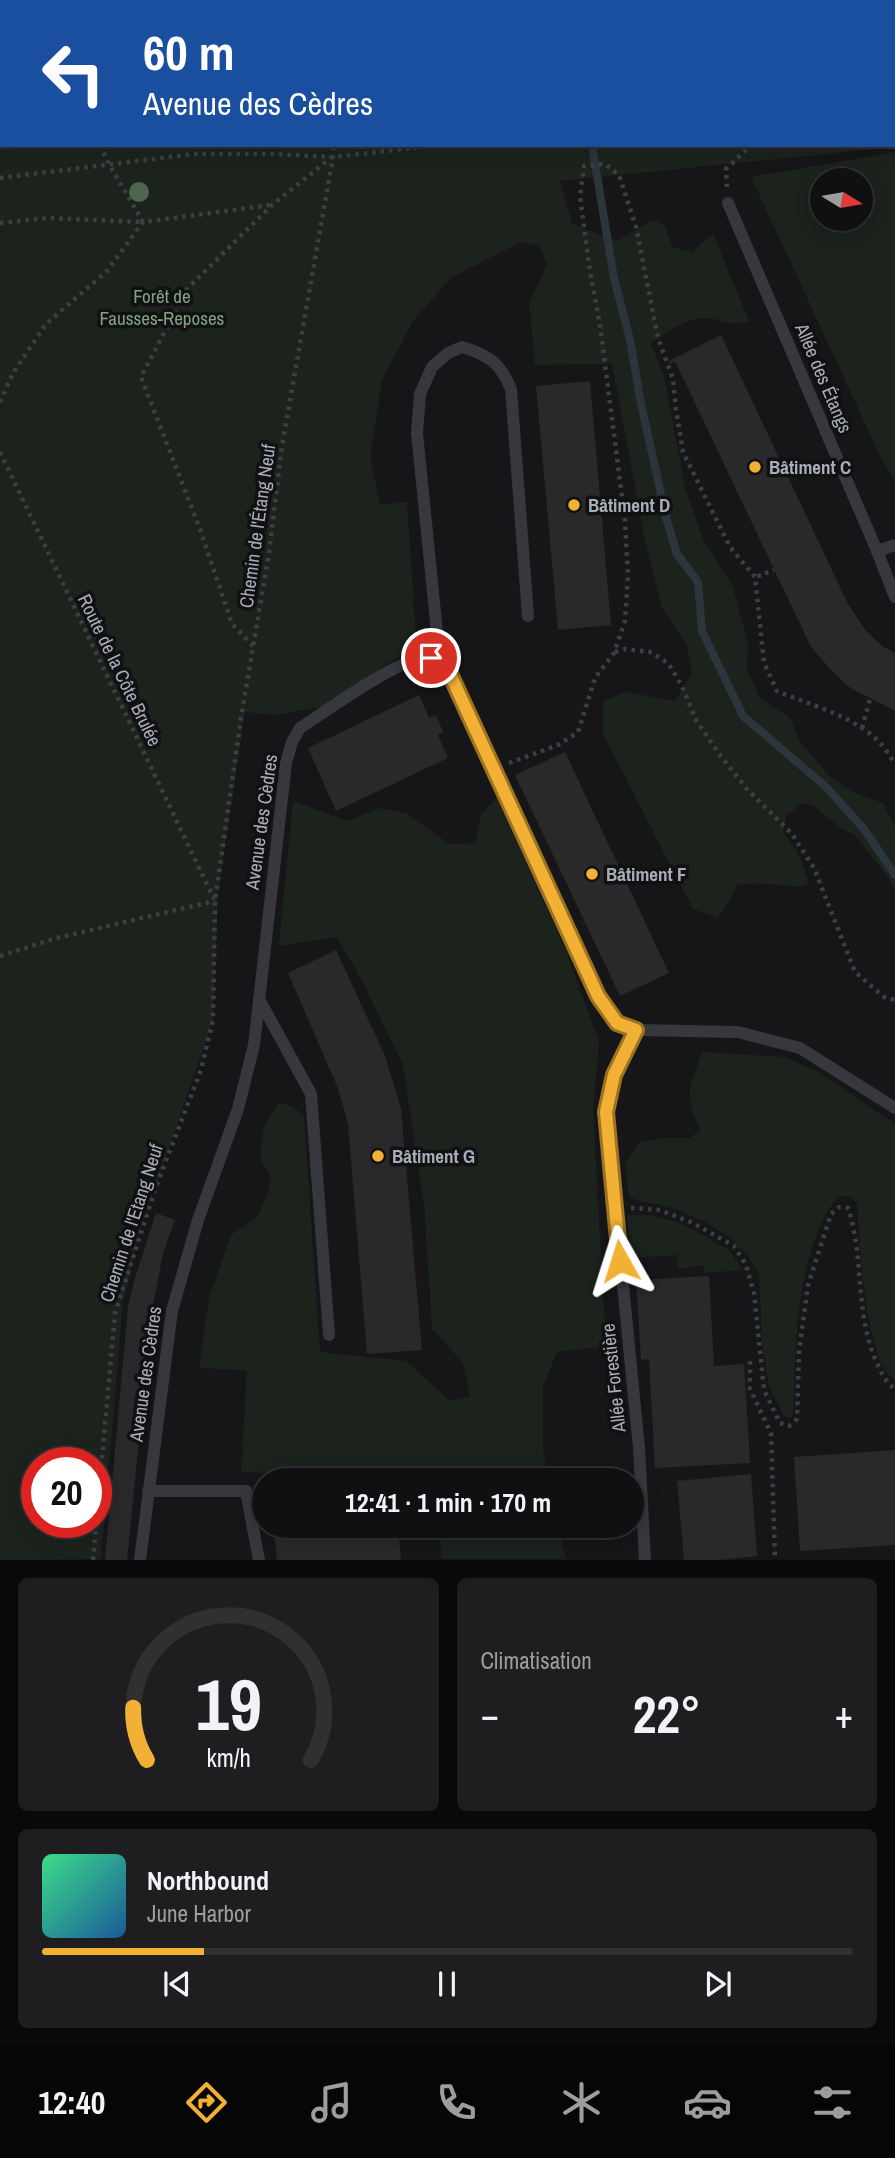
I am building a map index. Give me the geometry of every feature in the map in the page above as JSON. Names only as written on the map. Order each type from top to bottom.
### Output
[{"type":"lane","name":"Allée des Étangs","points":[[728,202],[895,597]]},
{"type":"lane","points":[[528,616],[511,389],[503,370],[475,350],[462,346],[432,366],[420,394],[417,433],[440,662],[450,674],[598,996],[617,1023],[636,1030],[738,1032],[800,1048],[895,1108]]},
{"type":"lane","points":[[877,551],[895,545]]},
{"type":"lane","name":"Avenue des Cèdres","points":[[141,1559],[172,1311],[198,1220],[239,1109],[254,1045],[286,763],[292,742],[300,728],[390,671],[420,659],[431,658],[440,662]]},
{"type":"lane","points":[[258,999],[311,1094],[330,1335]]},
{"type":"lane","name":"Allée Forestière","points":[[636,1030],[614,1075],[606,1112],[639,1448],[645,1559]]},
{"type":"lane","points":[[148,1491],[246,1491],[258,1559]]},
{"type":"path","points":[[101,147],[143,222]]},
{"type":"path","name":"Chemin de l'Étang Neuf","points":[[215,901],[269,553],[282,446],[333,147]]},
{"type":"path","points":[[0,178],[193,154],[333,157],[421,147]]},
{"type":"path","points":[[726,169],[750,147]]},
{"type":"path","points":[[253,646],[232,624],[200,529],[141,377],[187,289],[272,205],[333,157]]},
{"type":"path","points":[[494,770],[558,745],[578,732],[595,678],[614,653],[625,621],[628,575],[625,521],[600,324],[580,197],[584,166],[605,164],[619,175],[636,227],[658,338],[673,379],[683,452],[730,547],[758,576],[764,663],[777,691],[842,716],[862,728],[877,739],[895,764]]},
{"type":"path","points":[[0,223],[47,218],[143,222],[272,205]]},
{"type":"path","points":[[0,402],[13,373],[46,324],[107,271],[143,222]]},
{"type":"path","name":"Route de la Côte Brulée","points":[[0,452],[215,901]]},
{"type":"path","points":[[758,576],[774,570]]},
{"type":"path","points":[[614,653],[625,649],[650,652],[668,663],[682,686],[696,720],[720,755],[746,788],[792,834],[814,867],[855,972],[884,997],[895,1000]]},
{"type":"path","points":[[862,728],[870,699]]},
{"type":"path","points":[[0,956],[57,938],[215,901]]},
{"type":"path","name":"Chemin de l'Etang Neuf","points":[[93,1559],[115,1312],[156,1186],[201,1070],[214,1020],[215,901]]},
{"type":"path","points":[[614,1207],[660,1210],[693,1223],[734,1246],[746,1265],[754,1293],[764,1390],[780,1423],[789,1426],[797,1419],[799,1352],[808,1285],[831,1214],[839,1207],[848,1208],[853,1223],[862,1313],[871,1351],[886,1382],[895,1389]]},
{"type":"path","points":[[750,1361],[750,1389],[771,1433],[775,1559]]},
{"type":"green space","name":"Forêt de Fausses-Reposes","points":[[0,147],[895,147],[560,181],[572,224],[617,241],[653,220],[665,226],[672,247],[692,252],[713,234],[749,321],[736,323],[706,318],[691,320],[651,344],[664,376],[685,488],[703,539],[733,587],[748,644],[747,669],[760,698],[790,718],[799,740],[830,777],[857,794],[883,803],[895,826],[895,891],[888,877],[854,834],[843,830],[814,806],[802,803],[787,815],[783,832],[797,851],[809,882],[804,887],[737,885],[717,918],[693,909],[603,734],[603,701],[626,692],[675,701],[692,673],[687,645],[662,607],[644,535],[612,364],[535,365],[529,304],[547,264],[539,246],[521,242],[451,278],[412,322],[382,381],[370,456],[380,505],[407,502],[416,637],[401,655],[321,707],[276,715],[245,712],[218,893],[213,1020],[139,1235],[123,1302],[111,1447],[21,1447],[21,1538],[103,1538],[101,1559],[0,1560]]},
{"type":"green space","points":[[895,152],[895,480],[883,462],[751,177]]},
{"type":"green space","points":[[497,798],[566,951],[599,1042],[593,1109],[606,1346],[557,1352],[543,1386],[543,1449],[547,1468],[252,1468],[252,1472],[241,1472],[247,1370],[199,1368],[209,1298],[231,1235],[257,1217],[268,1194],[270,1175],[260,1158],[264,1127],[278,1103],[292,1106],[304,1116],[320,1352],[406,1361],[450,1401],[470,1397],[463,1363],[432,1329],[424,1205],[403,1065],[337,937],[279,946],[293,801],[348,821],[379,808],[406,813],[449,844],[475,843],[481,814]]},
{"type":"green space","points":[[702,1052],[785,1057],[819,1072],[895,1124],[895,1380],[885,1369],[876,1350],[870,1326],[862,1271],[857,1204],[851,1197],[838,1196],[813,1244],[800,1300],[791,1418],[784,1416],[769,1386],[762,1343],[759,1274],[747,1254],[726,1235],[702,1220],[672,1208],[629,1197],[625,1163],[640,1142],[690,1138],[700,1130],[691,1107],[690,1091]]},
{"type":"green space","points":[[627,1215],[649,1215],[680,1223],[730,1251],[743,1270],[704,1273],[704,1265],[678,1269],[677,1255],[631,1258]]},
{"type":"green space","points":[[440,1538],[561,1538],[566,1559],[441,1559]]},
{"type":"building","name":"Bâtiment C","points":[[721,335],[848,604],[866,631],[882,646],[895,653],[895,711],[849,687],[811,647],[675,361],[670,364],[669,361]]},
{"type":"building","name":"Bâtiment D","points":[[590,381],[611,625],[558,630],[536,386]]},
{"type":"building","points":[[419,695],[429,718],[436,715],[443,732],[438,735],[448,758],[336,811],[308,748]]},
{"type":"building","name":"Bâtiment F","points":[[565,752],[669,973],[620,996],[515,775]]},
{"type":"building","name":"Bâtiment G","points":[[336,950],[385,1056],[401,1108],[422,1350],[367,1354],[348,1124],[338,1088],[288,973]]},
{"type":"building","points":[[156,1213],[175,1220],[163,1253],[152,1311],[127,1560],[105,1560],[107,1538],[112,1538],[112,1483],[128,1307]]},
{"type":"building","points":[[709,1276],[714,1366],[744,1364],[750,1463],[655,1468],[649,1359],[641,1360],[636,1280]]},
{"type":"building","points":[[895,1450],[895,1545],[800,1551],[794,1457]]},
{"type":"building","points":[[751,1474],[757,1556],[684,1560],[677,1481]]},
{"type":"building","points":[[275,1538],[399,1538],[401,1560],[277,1560]]},
{"type":"waterway","points":[[592,147],[614,278],[630,340],[667,521],[677,554],[698,582],[702,631],[743,716],[825,786],[864,829],[895,875]]},
{"type":"place","name":"Bâtiment C","points":[[755,467]]},
{"type":"place","name":"Bâtiment D","points":[[574,505]]},
{"type":"place","name":"Bâtiment F","points":[[592,874]]},
{"type":"place","name":"Bâtiment G","points":[[378,1156]]},
{"type":"route","points":[[431,658],[440,662],[450,674],[598,996],[617,1023],[636,1030],[614,1075],[606,1112],[620,1261]]}]
